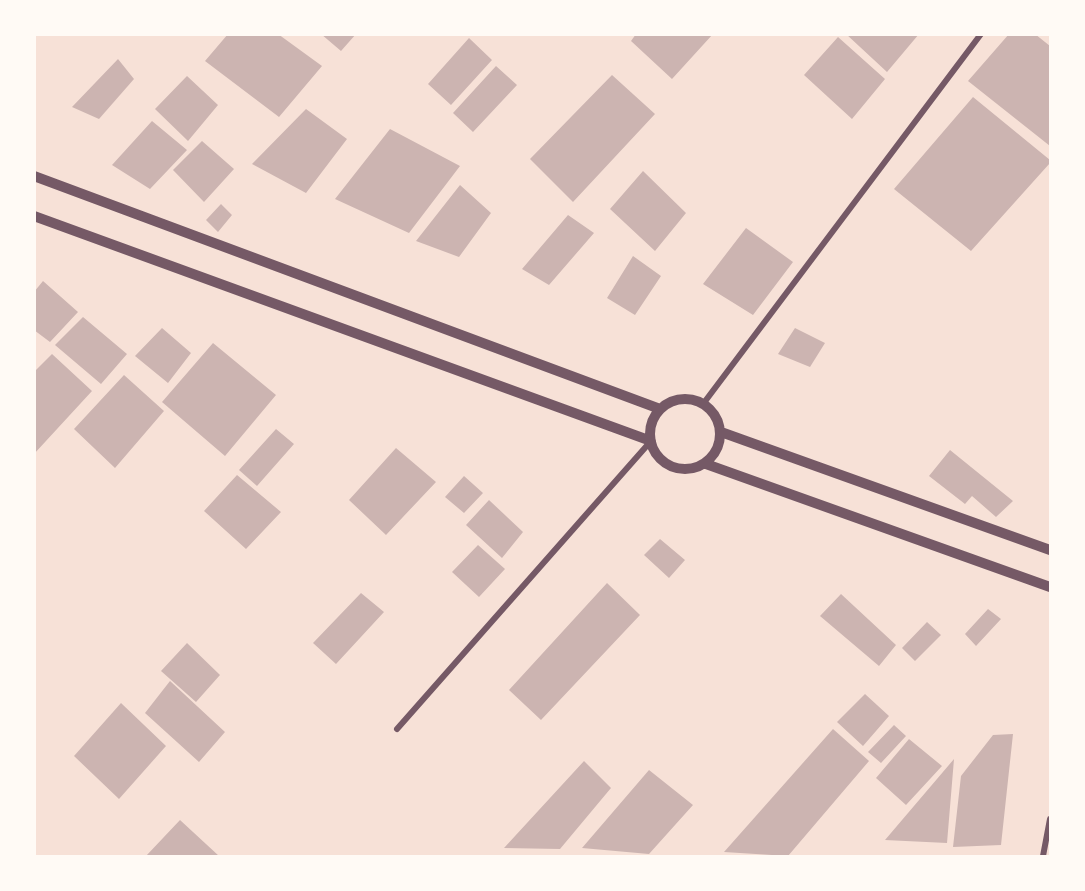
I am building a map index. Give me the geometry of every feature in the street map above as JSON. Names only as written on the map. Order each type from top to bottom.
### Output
[{"type":"street","points":[[703,404],[979,37],[971,34]]},
{"type":"street","points":[[34,176],[660,410]]},
{"type":"street","points":[[34,216],[651,441]]},
{"type":"street","points":[[706,464],[719,444],[721,432],[711,410],[691,399],[680,399],[660,410],[650,430],[651,441],[654,452],[671,467],[689,469],[706,464],[1050,587]]},
{"type":"street","points":[[721,432],[1050,550]]},
{"type":"street","points":[[397,729],[651,441]]},
{"type":"street","points":[[1042,856],[1050,819]]},
{"type":"building","points":[[228,34],[278,34],[322,66],[279,117],[205,61]]},
{"type":"building","points":[[321,34],[356,34],[341,51]]},
{"type":"building","points":[[636,34],[713,34],[672,79],[631,41]]},
{"type":"building","points":[[846,34],[919,34],[887,72]]},
{"type":"building","points":[[1009,34],[1035,34],[1050,46],[1050,146],[968,81]]},
{"type":"building","points":[[838,37],[885,79],[852,119],[804,75]]},
{"type":"building","points":[[469,38],[492,60],[451,105],[428,84]]},
{"type":"building","points":[[118,59],[134,79],[99,119],[72,107]]},
{"type":"building","points":[[496,66],[517,85],[473,132],[453,113]]},
{"type":"building","points":[[612,75],[655,114],[573,202],[530,159]]},
{"type":"building","points":[[187,76],[218,105],[188,141],[155,109]]},
{"type":"building","points":[[973,97],[1050,160],[1050,163],[971,251],[894,189]]},
{"type":"building","points":[[306,109],[347,139],[306,193],[252,164]]},
{"type":"building","points":[[152,121],[187,150],[150,189],[112,165]]},
{"type":"building","points":[[390,129],[460,166],[409,233],[335,199]]},
{"type":"building","points":[[202,141],[234,169],[204,202],[173,170]]},
{"type":"building","points":[[643,171],[686,213],[655,251],[610,209]]},
{"type":"building","points":[[460,185],[491,213],[459,257],[416,241]]},
{"type":"building","points":[[221,204],[232,215],[218,232],[206,220]]},
{"type":"building","points":[[568,215],[594,233],[549,285],[522,269]]},
{"type":"building","points":[[746,228],[793,262],[753,315],[703,284]]},
{"type":"building","points":[[633,256],[661,276],[635,315],[607,298]]},
{"type":"building","points":[[43,281],[78,312],[50,342],[34,330],[34,292]]},
{"type":"building","points":[[83,317],[127,354],[101,384],[55,345]]},
{"type":"building","points":[[162,328],[191,353],[168,383],[135,356]]},
{"type":"building","points":[[795,328],[825,343],[810,367],[778,354]]},
{"type":"building","points":[[213,343],[276,395],[225,456],[162,402]]},
{"type":"building","points":[[52,354],[92,391],[34,454],[34,372]]},
{"type":"building","points":[[124,375],[164,411],[115,468],[74,429]]},
{"type":"building","points":[[276,429],[294,444],[257,486],[239,470]]},
{"type":"building","points":[[396,448],[436,482],[386,535],[349,500]]},
{"type":"building","points":[[950,450],[1013,501],[996,517],[972,496],[965,504],[929,476]]},
{"type":"building","points":[[237,475],[281,512],[246,549],[204,511]]},
{"type":"building","points":[[464,476],[483,493],[464,513],[445,497]]},
{"type":"building","points":[[489,500],[523,532],[502,558],[466,525]]},
{"type":"building","points":[[660,539],[685,560],[669,578],[644,555]]},
{"type":"building","points":[[478,545],[505,569],[479,597],[452,572]]},
{"type":"building","points":[[607,583],[640,615],[541,720],[509,690]]},
{"type":"building","points":[[361,593],[384,612],[336,664],[313,643]]},
{"type":"building","points":[[841,594],[896,645],[879,666],[820,616]]},
{"type":"building","points":[[988,609],[1001,619],[976,646],[965,634]]},
{"type":"building","points":[[927,622],[941,635],[915,661],[902,648]]},
{"type":"building","points":[[187,643],[220,675],[196,702],[161,671]]},
{"type":"building","points":[[170,681],[225,732],[199,762],[145,713]]},
{"type":"building","points":[[865,694],[889,716],[863,746],[837,722]]},
{"type":"building","points":[[121,703],[166,746],[119,799],[74,756]]},
{"type":"building","points":[[894,725],[906,736],[881,763],[868,752]]},
{"type":"building","points":[[833,729],[869,761],[788,856],[724,852]]},
{"type":"building","points":[[1013,734],[1001,845],[953,847],[961,776],[993,735]]},
{"type":"building","points":[[909,739],[942,766],[906,805],[876,778]]},
{"type":"building","points":[[954,759],[947,843],[885,840]]},
{"type":"building","points":[[584,761],[611,788],[560,849],[504,848]]},
{"type":"building","points":[[649,770],[693,805],[649,854],[582,848]]},
{"type":"building","points":[[180,820],[219,856],[146,856]]}]
